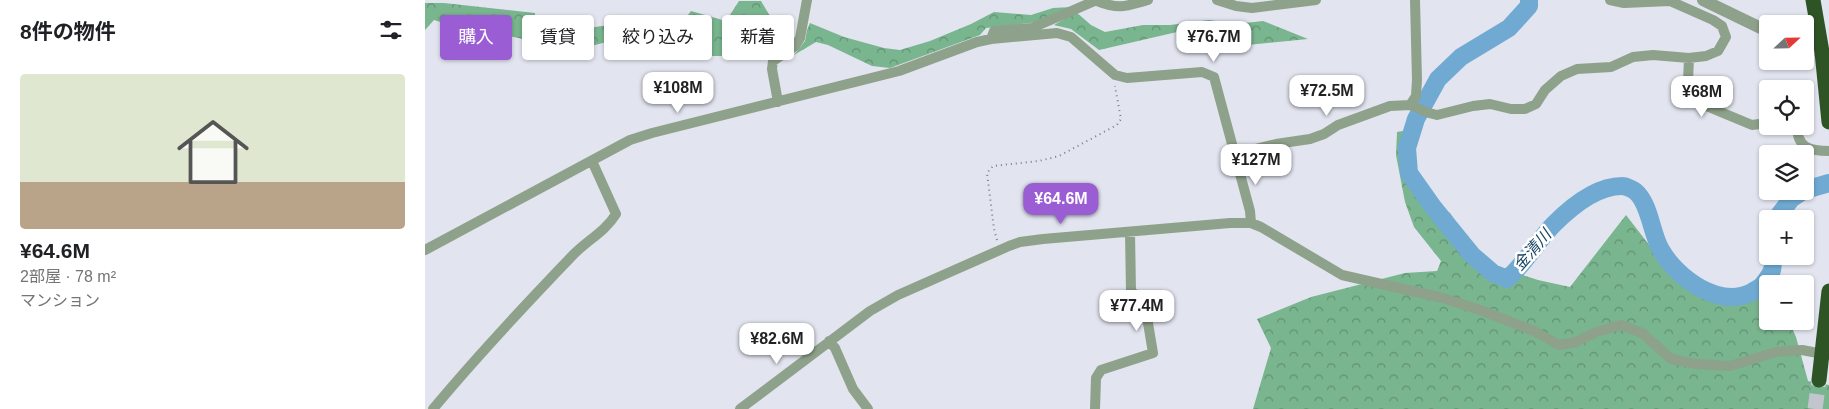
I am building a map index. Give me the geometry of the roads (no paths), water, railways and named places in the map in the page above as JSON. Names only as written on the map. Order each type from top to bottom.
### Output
[{"type":"highway","points":[[1813,0],[1822,52],[1829,122]]},
{"type":"highway","points":[[1819,380],[1829,291]]},
{"type":"street","points":[[778,102],[772,69],[773,61],[795,46],[799,38],[807,0]]},
{"type":"street","points":[[991,39],[994,31],[1032,28],[1087,3],[1097,1],[1112,7],[1124,7],[1148,0]]},
{"type":"street","points":[[1217,0],[1236,6],[1252,8],[1315,0]]},
{"type":"street","points":[[1235,154],[1276,144],[1310,139],[1338,125],[1390,106],[1412,106],[1437,115],[1490,104],[1511,109],[1525,109],[1536,104],[1545,90],[1561,76],[1577,69],[1611,67],[1633,57],[1653,55],[1689,58],[1706,56],[1718,50],[1726,37],[1722,26],[1713,20],[1670,1],[1624,4],[1610,0]]},
{"type":"street","points":[[1703,0],[1759,27]]},
{"type":"street","points":[[1412,106],[1417,80],[1418,1]]},
{"type":"street","points":[[425,250],[630,140],[899,71],[977,42],[1057,33],[1071,37],[1115,75],[1127,78],[1203,72],[1214,77],[1250,211],[1251,223]]},
{"type":"street","points":[[1689,58],[1689,96],[1699,103],[1751,125],[1759,124]]},
{"type":"street","points":[[1797,135],[1801,143],[1809,150],[1829,152]]},
{"type":"street","points":[[433,409],[479,355],[582,245],[609,225],[616,214],[592,161]]},
{"type":"street","points":[[740,409],[869,311],[898,295],[1020,242],[1230,223],[1251,223],[1261,226],[1341,276],[1452,301],[1533,331],[1559,345],[1576,342],[1596,332],[1621,325],[1642,333],[1671,359],[1696,364],[1731,366],[1776,352],[1802,350],[1829,355]]},
{"type":"street","points":[[1095,409],[1096,378],[1101,370],[1153,353],[1145,299],[1131,292],[1130,232]]},
{"type":"street","points":[[829,341],[835,348],[853,388],[868,409]]},
{"type":"waterway","name":"金清川","points":[[1529,0],[1529,6],[1509,28],[1461,57],[1438,79],[1416,119],[1407,148],[1409,173],[1433,207],[1472,255],[1493,273],[1507,279],[1554,224],[1568,211],[1594,194],[1613,187],[1622,186],[1635,191],[1642,200],[1658,244],[1668,261],[1677,271],[1700,288],[1726,297],[1752,292],[1761,286],[1771,273],[1773,265]]},
{"type":"waterway","name":"金清川","points":[[1814,187],[1829,183]]},
{"type":"waterway","name":"金清川","points":[[1783,210],[1790,200]]},
{"type":"tunnel","points":[[1814,52],[1829,59]]},
{"type":"tunnel","points":[[1815,409],[1819,380]]}]
